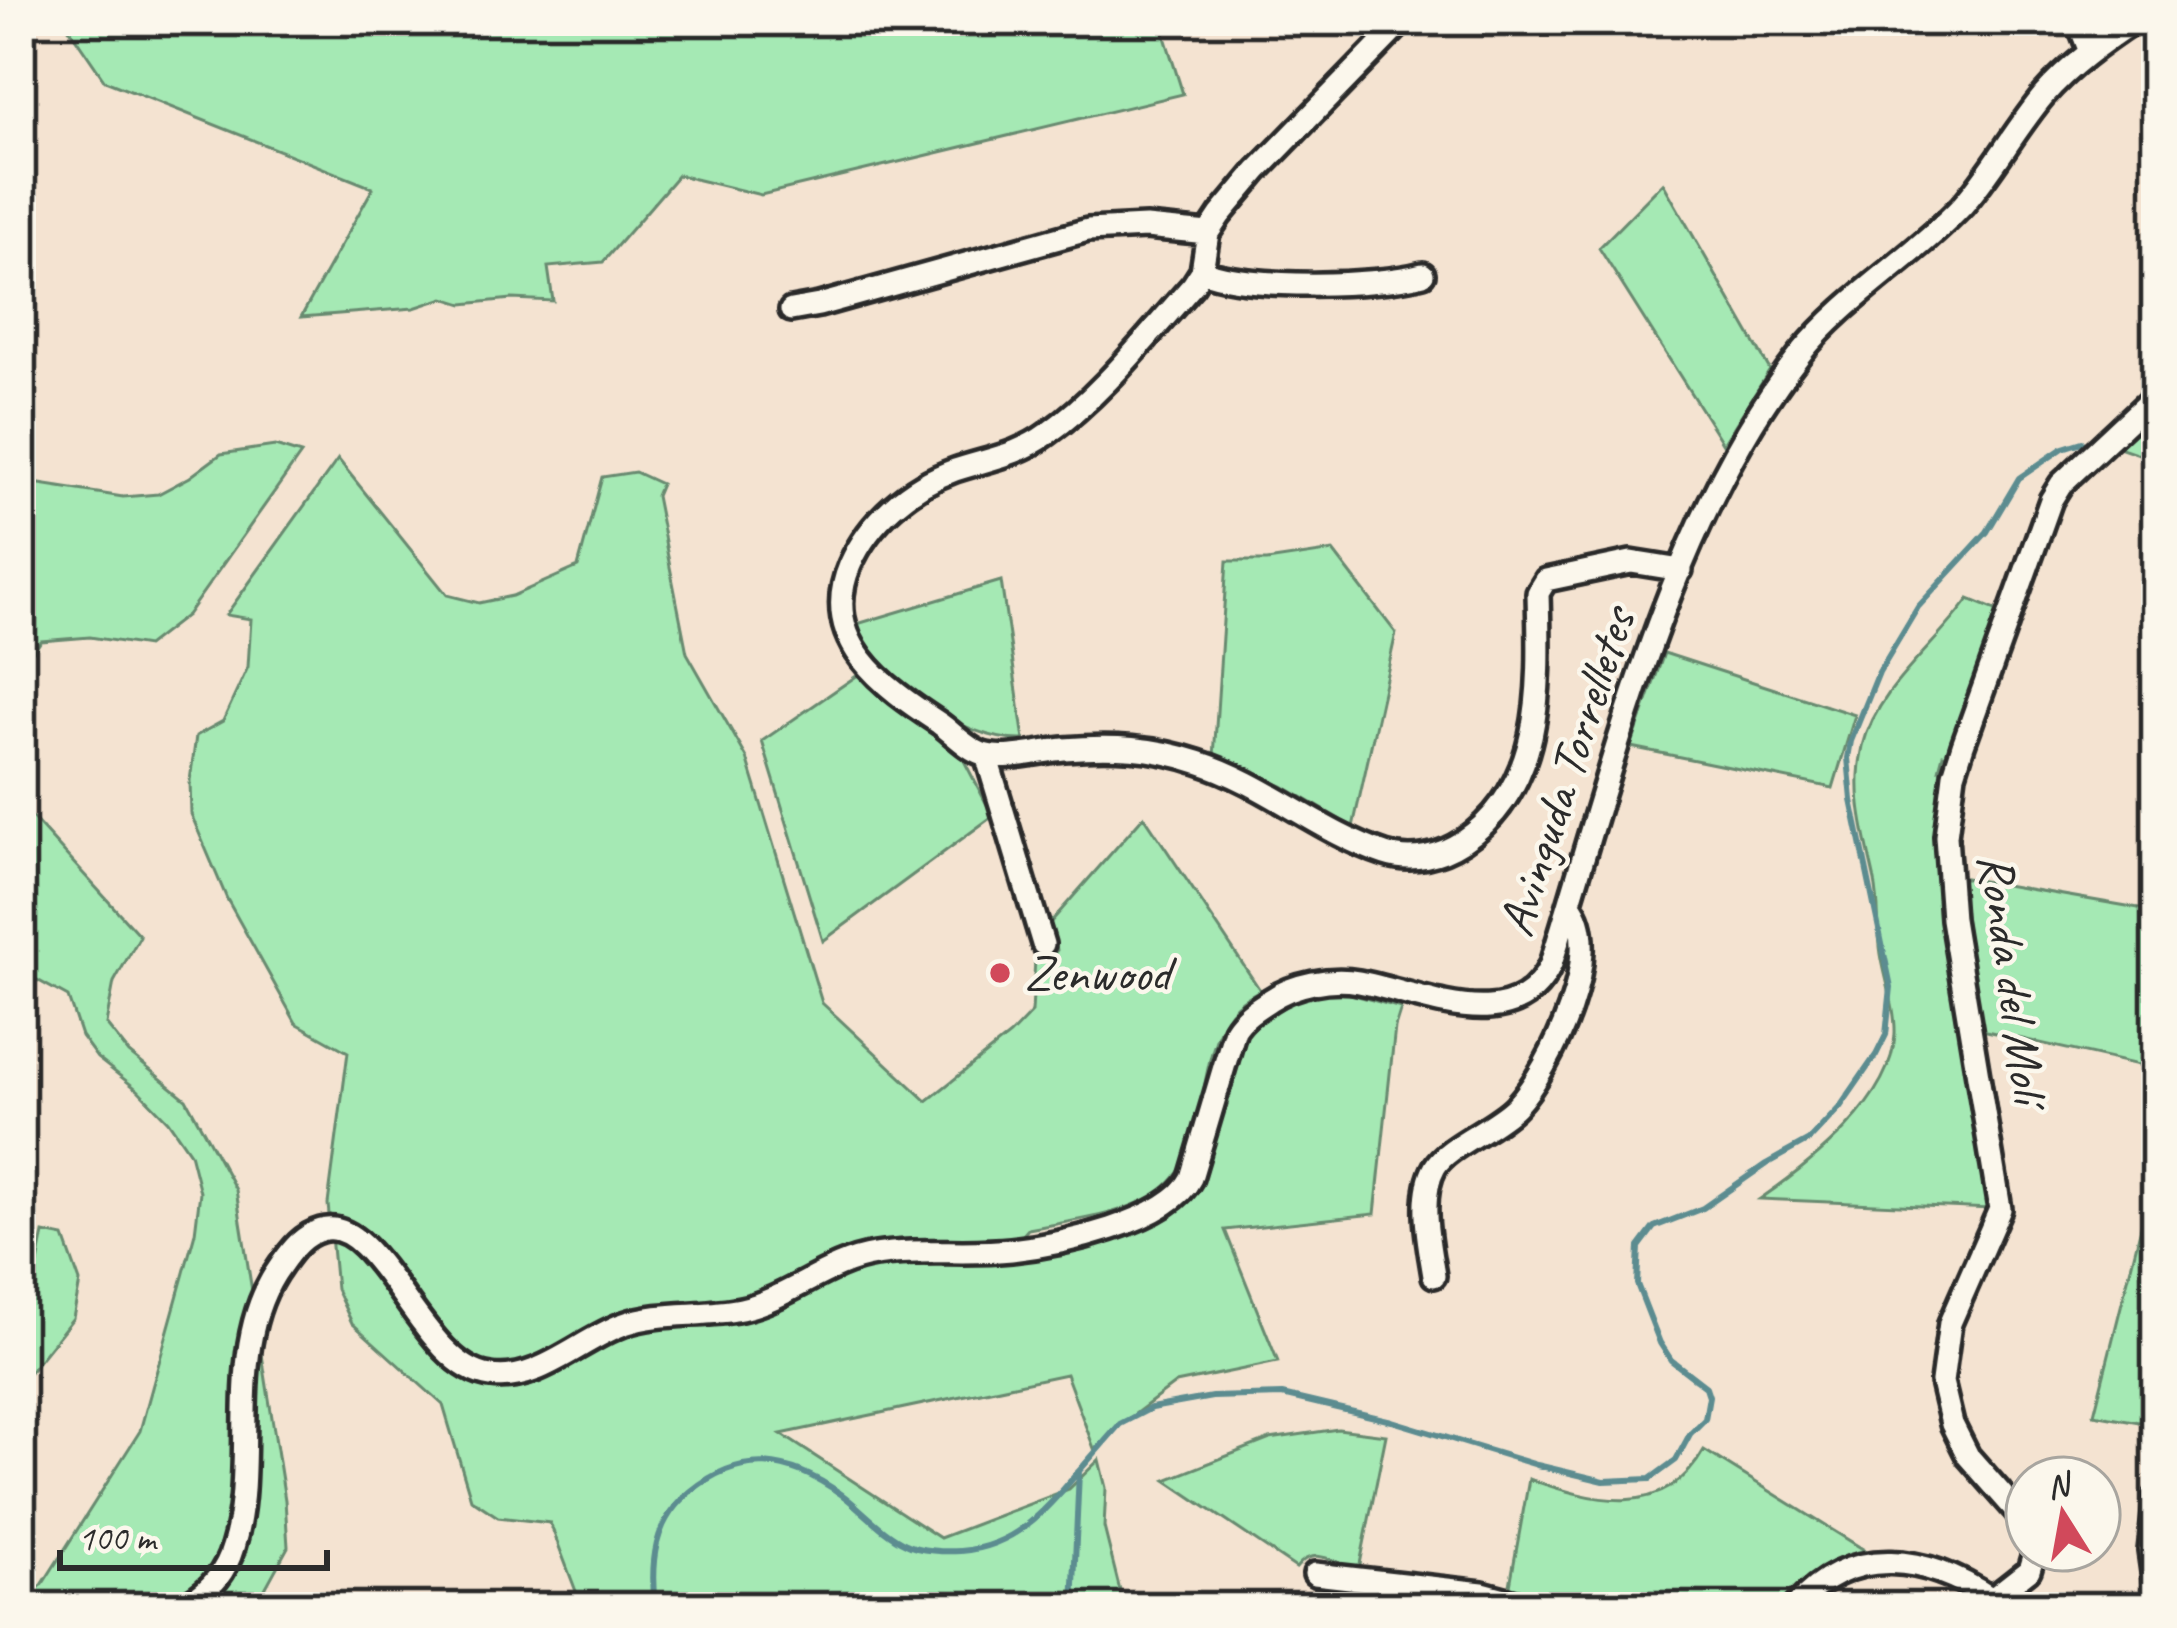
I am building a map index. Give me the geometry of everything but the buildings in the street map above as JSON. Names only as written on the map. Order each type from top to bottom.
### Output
[{"type":"street","points":[[1403,21],[1257,171],[1208,233],[1202,271],[1159,324],[1054,430],[1010,455],[955,470],[920,486],[878,522],[848,570],[844,585],[847,631],[861,659],[907,702],[986,755],[1105,746],[1164,752],[1250,782],[1378,852],[1406,859],[1426,857],[1449,850],[1475,833],[1521,774],[1535,721],[1538,593],[1546,580],[1631,562],[1682,570]]},
{"type":"street","points":[[2078,21],[2090,52]]},
{"type":"street","name":"Avinguda Torrelletes","points":[[181,1607],[210,1588],[230,1558],[255,1318],[277,1270],[305,1236],[326,1228],[351,1233],[460,1364],[490,1376],[526,1372],[631,1321],[704,1315],[758,1304],[866,1257],[1016,1250],[1150,1213],[1182,1193],[1199,1154],[1235,1030],[1264,1004],[1296,988],[1342,981],[1470,1006],[1526,999],[1546,975],[1621,738],[1682,570],[1736,452],[1801,353],[1959,208],[2043,96],[2090,52],[2134,21]]},
{"type":"street","points":[[790,310],[1088,230],[1146,227],[1208,233]]},
{"type":"street","points":[[1202,271],[1240,279],[1373,283],[1423,274]]},
{"type":"street","name":"Ronda del Molí","points":[[2003,1496],[1968,1456],[1952,1424],[1942,1382],[1949,1323],[2000,1209],[1952,919],[1946,870],[1948,820],[1963,746],[2051,500],[2156,395]]},
{"type":"street","points":[[986,755],[1043,944]]},
{"type":"street","points":[[1434,1276],[1427,1209],[1433,1172],[1450,1151],[1515,1107],[1562,1028],[1574,997],[1582,941],[1582,921],[1570,905]]},
{"type":"street","points":[[2156,1497],[2150,1550],[2156,1592]]},
{"type":"street","points":[[1795,1607],[1821,1583],[1875,1562],[1921,1564],[1962,1579],[1994,1603],[2025,1574]]},
{"type":"street","points":[[1315,1574],[1482,1593],[1534,1607]]},
{"type":"green space","points":[[64,21],[1160,21],[1183,94],[761,195],[678,175],[603,262],[548,267],[553,301],[463,304],[444,298],[414,308],[301,317],[373,188],[105,81]]},
{"type":"green space","points":[[1663,183],[1770,370],[1723,444],[1599,248]]},
{"type":"green space","points":[[2156,408],[2156,460],[2113,445]]},
{"type":"green space","points":[[275,446],[301,454],[187,615],[147,646],[90,637],[41,641],[21,668],[21,481],[123,497],[158,494],[221,454]]},
{"type":"green space","points":[[338,459],[447,595],[479,603],[512,596],[578,567],[602,477],[635,472],[661,484],[656,496],[687,653],[747,758],[822,1003],[927,1101],[1032,1012],[1035,959],[1051,958],[1057,950],[1050,923],[1144,816],[1260,990],[1234,1008],[1219,1032],[1196,1130],[1177,1174],[1161,1190],[1131,1206],[1028,1229],[1021,1237],[1023,1256],[1144,1227],[1184,1205],[1209,1163],[1244,1040],[1261,1020],[1292,1002],[1321,993],[1351,994],[1401,1008],[1375,1214],[1225,1230],[1278,1362],[1176,1383],[1115,1429],[1095,1451],[1066,1374],[781,1434],[940,1538],[1069,1489],[1099,1460],[1106,1488],[1104,1527],[1124,1607],[582,1607],[550,1523],[498,1517],[471,1499],[443,1405],[352,1323],[336,1289],[328,1204],[348,1052],[296,1023],[227,899],[191,814],[196,736],[223,721],[248,667],[251,619],[226,615]]},
{"type":"green space","points":[[1333,551],[1396,633],[1353,827],[1283,786],[1214,757],[1227,561],[1267,561]]},
{"type":"green space","points":[[1001,581],[1024,740],[976,731],[924,704],[881,666],[857,624]]},
{"type":"green space","points":[[1969,599],[2001,612],[1948,755],[1943,754],[1936,827],[1943,920],[1991,1209],[1760,1199],[1846,1128],[1880,1083],[1890,1059],[1895,1024],[1881,954],[1877,890],[1861,814],[1860,763],[1881,705]]},
{"type":"green space","points":[[1664,653],[1855,715],[1833,788],[1631,747]]},
{"type":"green space","points":[[858,675],[899,711],[960,753],[993,816],[823,941],[762,741]]},
{"type":"green space","points":[[21,805],[140,936],[114,982],[106,1024],[129,1053],[186,1099],[236,1190],[285,1500],[288,1547],[255,1607],[21,1607],[21,1600],[42,1585],[140,1431],[195,1233],[200,1192],[190,1153],[138,1090],[97,1058],[81,1036],[68,997],[21,971]]},
{"type":"green space","points":[[1959,877],[2156,911],[2156,1069],[1982,1030]]},
{"type":"green space","points":[[2156,1167],[2156,1425],[2094,1414]]},
{"type":"green space","points":[[44,1233],[64,1237],[80,1282],[73,1318],[21,1383],[21,1285],[34,1284]]},
{"type":"green space","points":[[1338,1429],[1386,1435],[1359,1569],[1318,1556],[1296,1568],[1166,1480],[1270,1439]]},
{"type":"green space","points":[[1704,1450],[1866,1551],[1819,1569],[1787,1607],[1559,1607],[1509,1591],[1529,1479],[1602,1498],[1648,1497],[1688,1473]]},
{"type":"waterway","points":[[2145,426],[2156,426]]},
{"type":"waterway","points":[[1073,1607],[1079,1471],[1120,1424],[1151,1408],[1212,1397],[1282,1395],[1604,1481],[1650,1479],[1676,1460],[1705,1419],[1709,1396],[1706,1387],[1671,1360],[1660,1343],[1637,1284],[1639,1247],[1654,1227],[1703,1208],[1809,1140],[1840,1107],[1876,1055],[1886,1035],[1891,987],[1852,800],[1851,741],[1879,672],[1918,607],[1987,532],[2019,478],[2063,448],[2082,442]]},
{"type":"waterway","points":[[655,1607],[654,1559],[662,1529],[691,1491],[728,1469],[765,1463],[803,1472],[841,1494],[897,1539],[918,1548],[947,1551],[979,1548],[1013,1535],[1041,1513],[1078,1472]]},
{"type":"place","name":"Zenwood","points":[[1000,973]]}]
